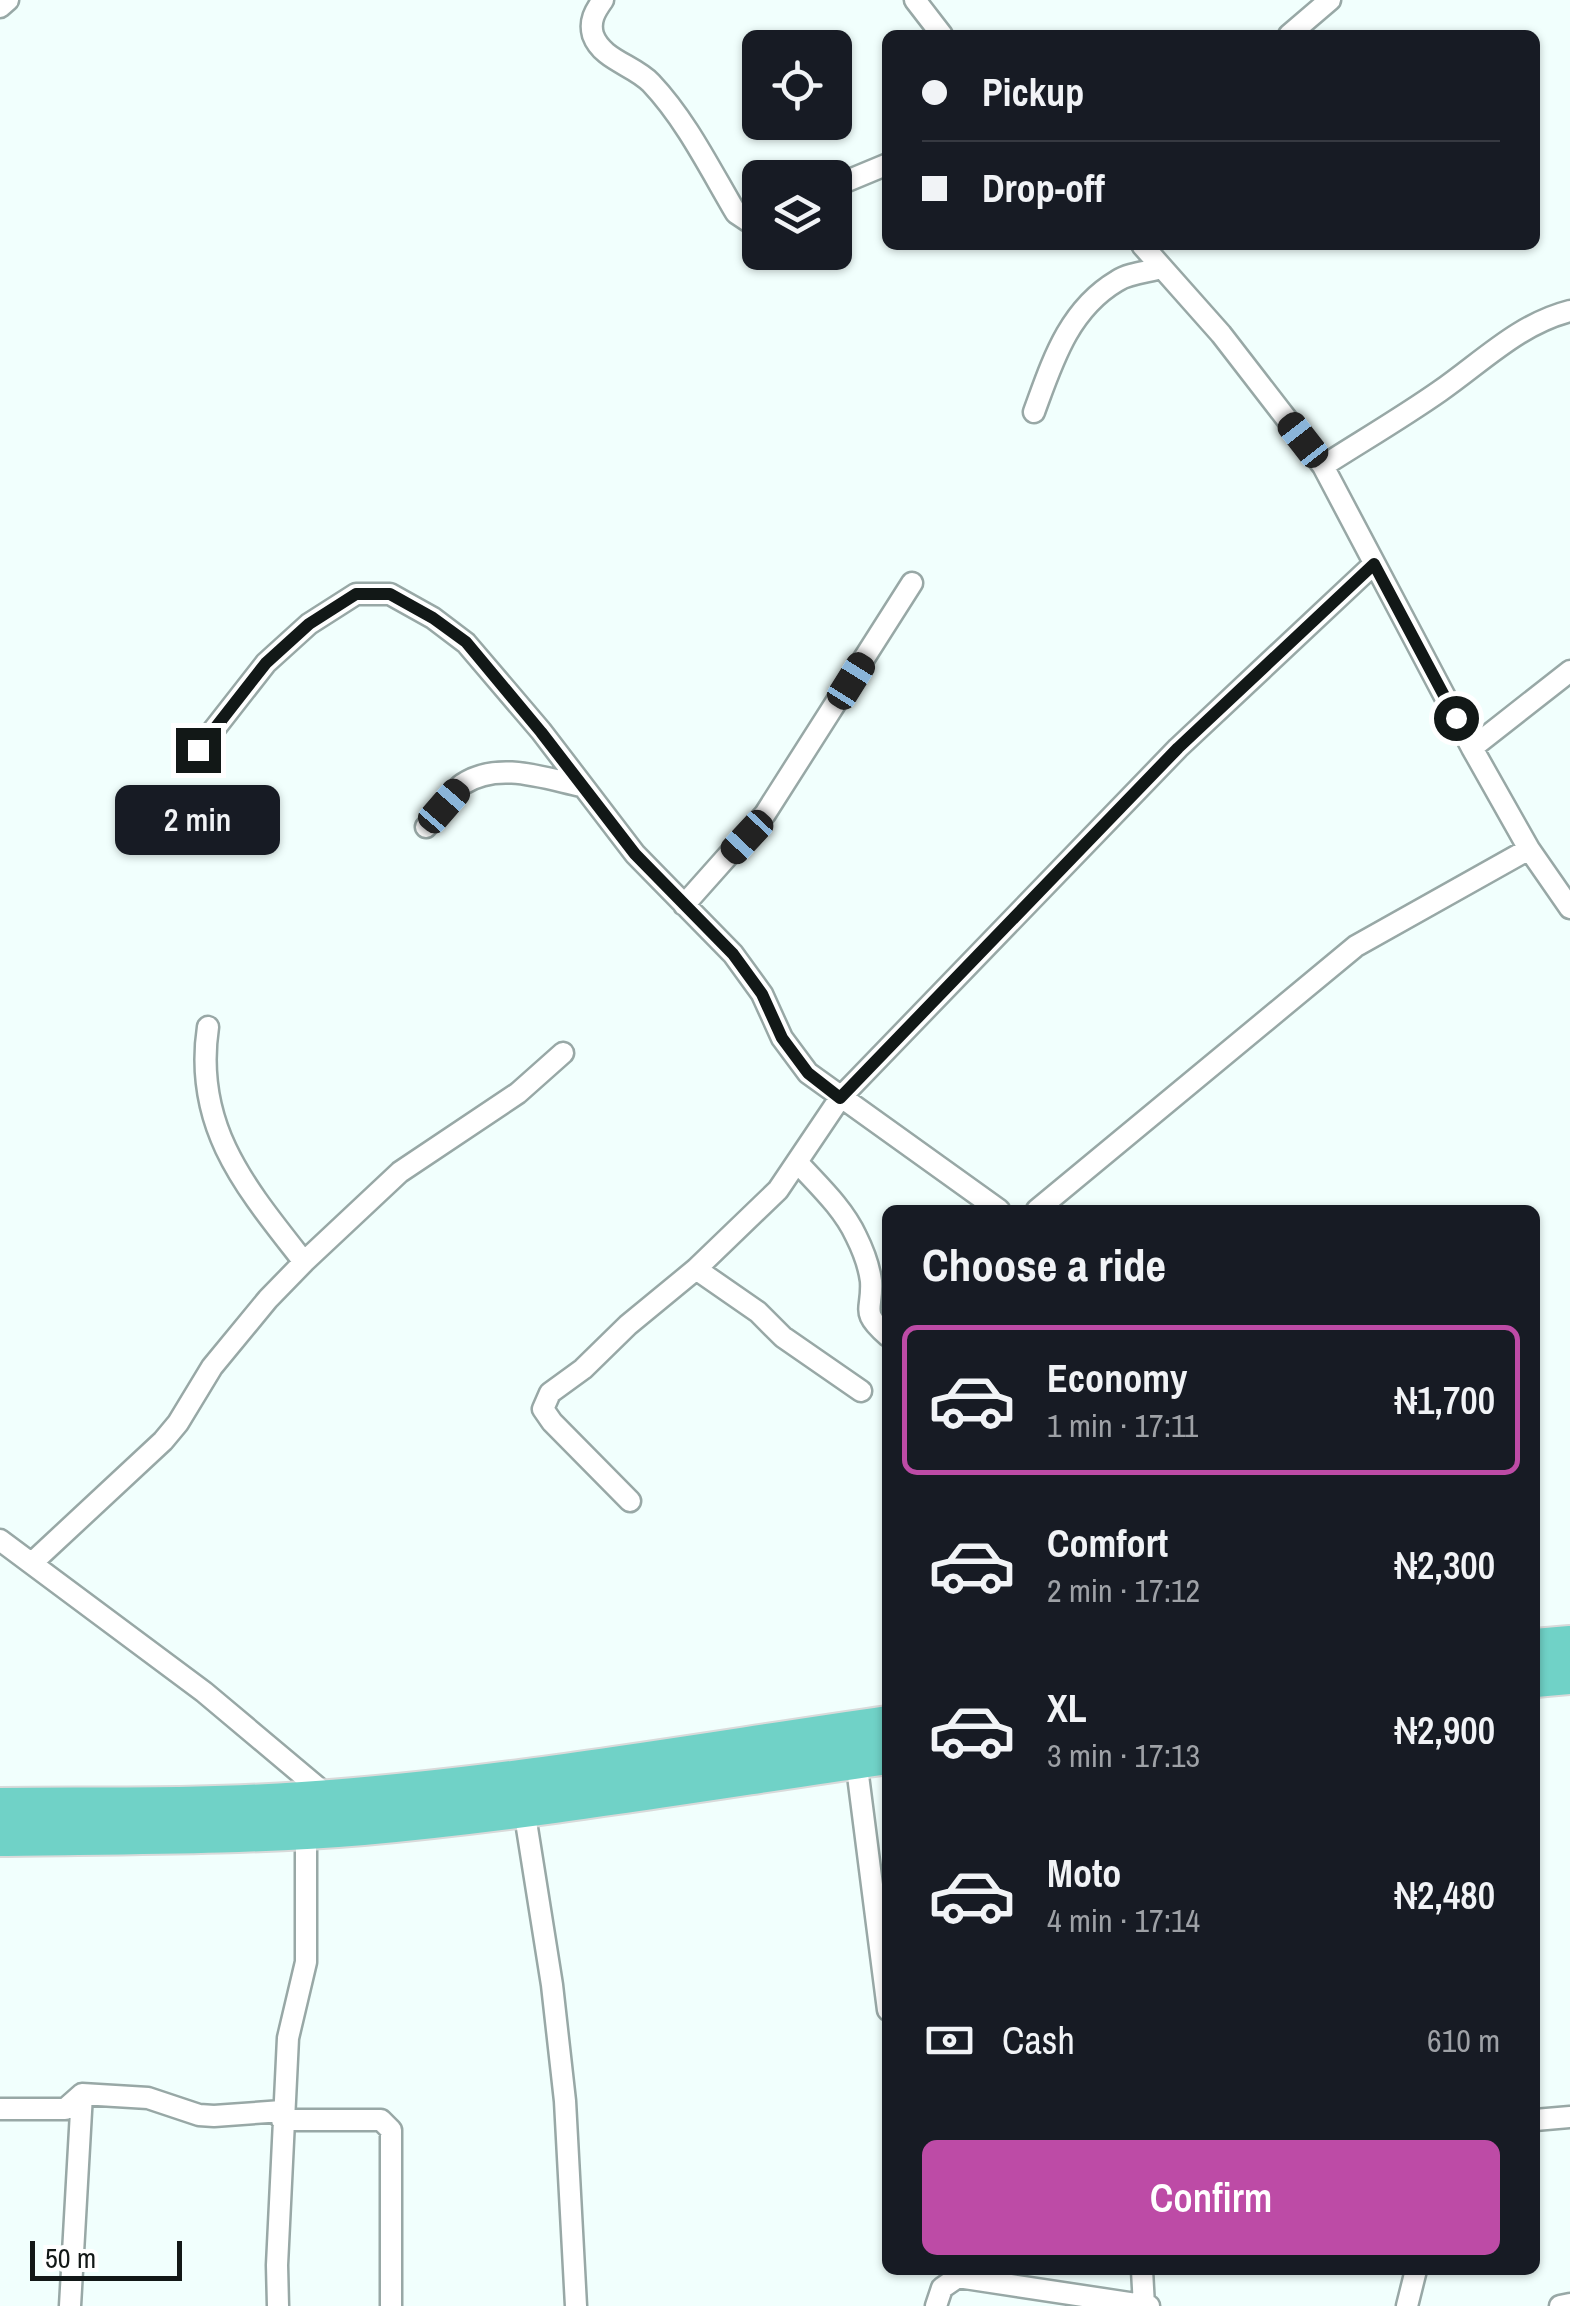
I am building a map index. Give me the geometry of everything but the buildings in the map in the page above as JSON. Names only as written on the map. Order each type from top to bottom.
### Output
[{"type":"highway","points":[[1540,1648],[1570,1645]]},
{"type":"highway","points":[[1540,1678],[1570,1675]]},
{"type":"highway","points":[[0,1806],[330,1799],[870,1742]]},
{"type":"highway","points":[[0,1837],[306,1830],[524,1808],[870,1742]]},
{"type":"street","points":[[0,6],[8,0]]},
{"type":"street","points":[[604,0],[592,16],[593,34],[604,53],[640,72],[668,101],[742,216]]},
{"type":"street","points":[[915,0],[938,30]]},
{"type":"street","points":[[1295,30],[1330,0]]},
{"type":"street","points":[[852,179],[882,166]]},
{"type":"street","points":[[1146,250],[1221,334],[1323,466],[1472,748],[1529,849],[1570,908]]},
{"type":"street","points":[[1034,412],[1058,344],[1083,311],[1119,279],[1162,268]]},
{"type":"street","points":[[1323,466],[1436,394],[1521,329],[1570,311]]},
{"type":"street","points":[[630,1501],[552,1422],[543,1409],[544,1402],[750,1218],[798,1162],[840,1098],[1178,748],[1374,564]]},
{"type":"street","points":[[684,905],[765,814],[912,582]]},
{"type":"street","points":[[198,750],[266,663],[309,624],[356,594],[390,594],[433,618],[466,642],[635,854],[733,954],[762,994],[782,1038],[808,1073],[992,1205]]},
{"type":"street","points":[[1472,748],[1570,671]]},
{"type":"street","points":[[426,827],[462,785],[483,776],[510,772],[581,786]]},
{"type":"street","points":[[1042,1205],[1356,946],[1529,849]]},
{"type":"street","points":[[208,1027],[204,1056],[218,1134],[228,1160],[304,1262]]},
{"type":"street","points":[[34,1562],[163,1441],[212,1367],[268,1298],[304,1262],[400,1172],[518,1093],[563,1054]]},
{"type":"street","points":[[798,1162],[845,1216],[858,1238],[871,1285],[867,1306],[872,1321],[882,1330]]},
{"type":"street","points":[[696,1268],[758,1312],[783,1337],[861,1390]]},
{"type":"street","points":[[0,1540],[262,1738],[330,1799]]},
{"type":"street","points":[[870,1742],[882,1921]]},
{"type":"street","points":[[524,1808],[552,1985],[565,2101],[576,2306]]},
{"type":"street","points":[[278,2306],[282,2115],[288,2038],[306,1962],[306,1830]]},
{"type":"street","points":[[70,2306],[82,2094]]},
{"type":"street","points":[[0,2109],[64,2110],[82,2094],[148,2098],[199,2115],[380,2120],[391,2130],[391,2306]]},
{"type":"street","points":[[1540,2120],[1570,2118]]},
{"type":"street","points":[[936,2306],[942,2288],[955,2275]]},
{"type":"street","points":[[962,2275],[1146,2306],[1143,2275]]},
{"type":"street","points":[[1407,2306],[1415,2275]]},
{"type":"street","points":[[1560,2306],[1570,2304]]},
{"type":"route","points":[[198,750],[266,663],[309,624],[356,594],[390,594],[466,642],[635,854],[733,954],[762,994],[782,1038],[808,1073],[840,1098],[1178,748],[1374,564],[1456,718]]}]
